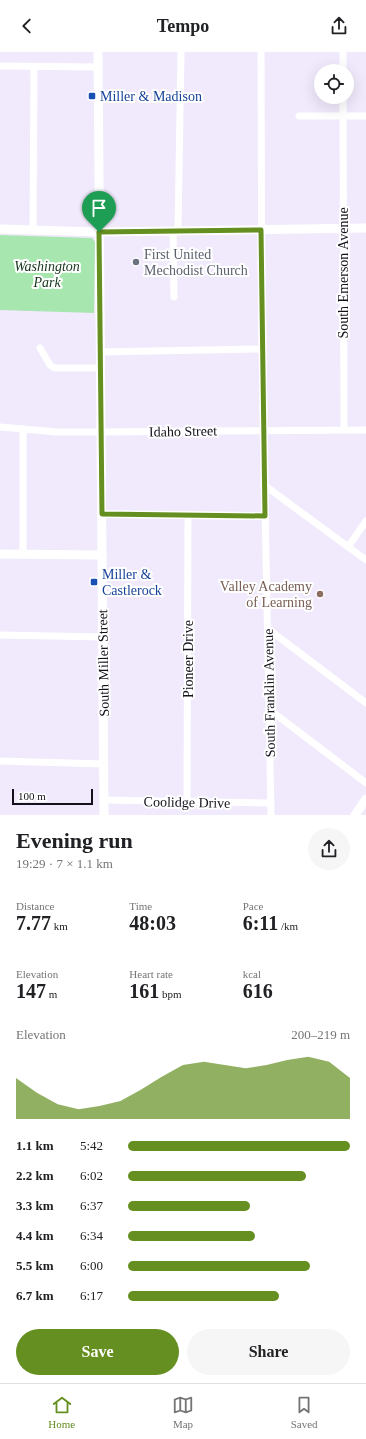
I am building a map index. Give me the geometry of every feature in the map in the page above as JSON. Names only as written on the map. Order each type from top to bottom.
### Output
[{"type":"main road","name":"South Miller Street","points":[[98,52],[104,815]]},
{"type":"main road","points":[[0,229],[99,232],[366,228]]},
{"type":"main road","points":[[0,554],[102,555]]},
{"type":"main road","points":[[355,815],[366,799]]},
{"type":"street","points":[[174,297],[181,52]]},
{"type":"street","name":"South Franklin Avenue","points":[[261,52],[263,431],[271,815]]},
{"type":"street","points":[[343,52],[343,64]]},
{"type":"street","points":[[0,66],[98,67]]},
{"type":"street","points":[[33,230],[34,67]]},
{"type":"street","name":"South Emerson Avenue","points":[[343,104],[344,430]]},
{"type":"street","points":[[299,116],[366,116]]},
{"type":"street","points":[[40,348],[50,365],[54,368],[100,368]]},
{"type":"street","points":[[100,352],[262,349]]},
{"type":"street","name":"Idaho Street","points":[[0,427],[58,432],[366,430]]},
{"type":"street","points":[[23,429],[23,554]]},
{"type":"street","points":[[264,485],[366,560]]},
{"type":"street","points":[[102,514],[265,516]]},
{"type":"street","name":"Pioneer Drive","points":[[188,515],[188,802]]},
{"type":"street","points":[[348,547],[366,521]]},
{"type":"street","points":[[268,629],[366,703]]},
{"type":"street","points":[[0,635],[103,637]]},
{"type":"street","points":[[270,710],[366,783]]},
{"type":"street","points":[[0,761],[104,764]]},
{"type":"street","name":"Coolidge Drive","points":[[104,800],[271,803]]},
{"type":"green space","name":"Washington Park","points":[[0,235],[92,238],[95,242],[94,313],[0,310]]},
{"type":"place","name":"Miller & Madison","points":[[92,96]]},
{"type":"place","name":"First United Mechodist Church","points":[[136,262]]},
{"type":"place","name":"Miller & Castlerock","points":[[94,582]]},
{"type":"place","name":"Valley Academy of Learning","points":[[320,594]]},
{"type":"route","points":[[261,230],[265,516],[102,514],[99,232],[261,230]]}]
